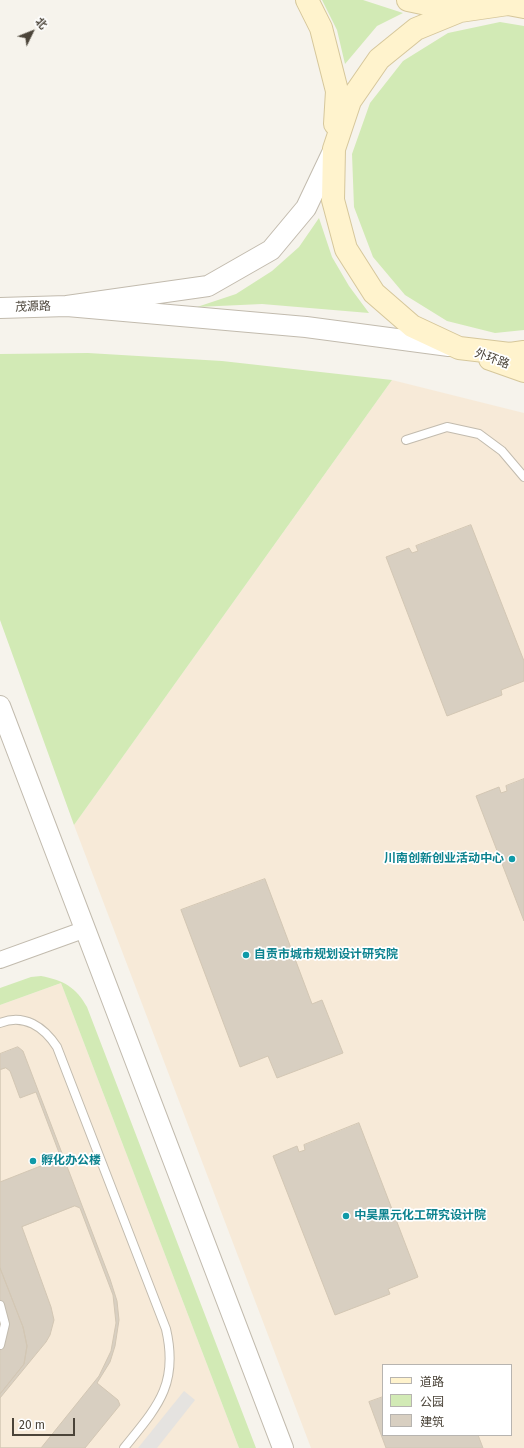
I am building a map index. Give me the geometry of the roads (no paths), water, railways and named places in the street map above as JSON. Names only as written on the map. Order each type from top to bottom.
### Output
[{"type":"main road","points":[[307,0],[321,28],[337,91],[333,200],[346,249],[374,293],[412,326],[459,348],[510,354],[524,352]]},
{"type":"main road","points":[[408,0],[460,11]]},
{"type":"main road","points":[[334,149],[350,101],[379,59],[416,29],[460,11],[516,4]]},
{"type":"main road","name":"外环路","points":[[459,348],[524,371]]},
{"type":"street","points":[[67,306],[208,286],[271,250],[306,208],[334,149]]},
{"type":"street","points":[[67,306],[306,327],[459,348]]},
{"type":"street","name":"茂源路","points":[[0,308],[67,306]]},
{"type":"street","points":[[0,706],[283,1448]]},
{"type":"street","points":[[0,960],[86,929]]},
{"type":"lane","points":[[406,440],[447,427],[479,434],[502,451],[524,477]]},
{"type":"lane","points":[[0,1022],[13,1020],[30,1022],[44,1029],[57,1047],[166,1329],[170,1363],[163,1395],[151,1415],[124,1448]]},
{"type":"lane","points":[[0,1305],[4,1324],[0,1345]]},
{"type":"place","name":"川南创新创业活动中心","points":[[512,859]]},
{"type":"place","name":"自贡市城市规划设计研究院","points":[[246,955]]},
{"type":"place","name":"孵化办公楼","points":[[33,1161]]},
{"type":"place","name":"中昊黑元化工研究设计院","points":[[346,1216]]}]
